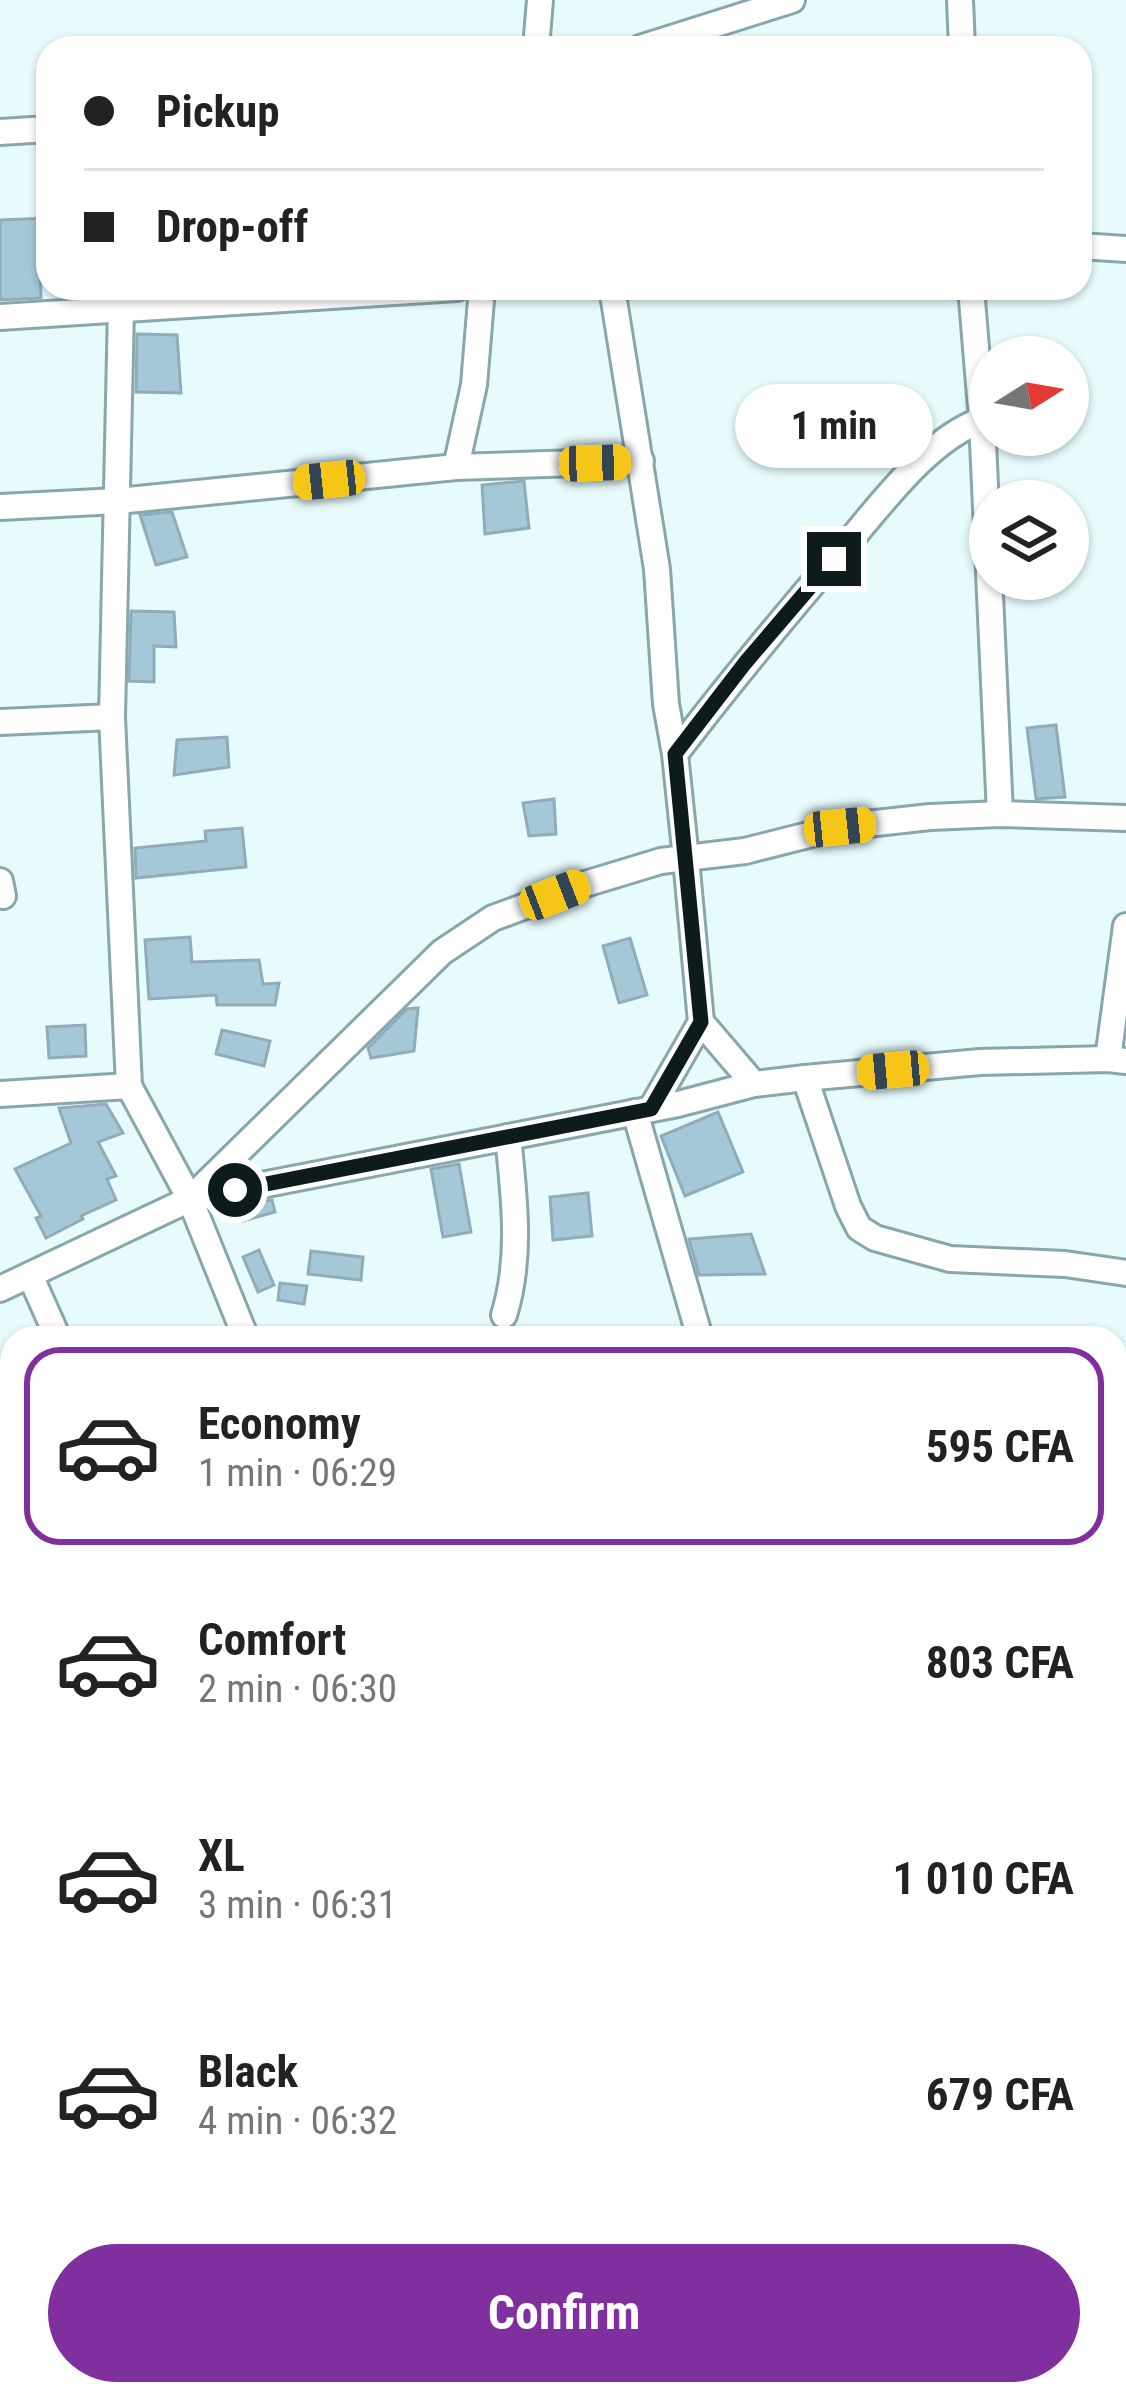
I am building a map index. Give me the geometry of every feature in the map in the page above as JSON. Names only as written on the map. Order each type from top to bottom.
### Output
[{"type":"street","points":[[537,36],[540,0]]},
{"type":"street","points":[[678,36],[792,0]]},
{"type":"street","points":[[960,0],[962,36]]},
{"type":"street","points":[[0,132],[36,130]]},
{"type":"street","points":[[1092,247],[1126,250]]},
{"type":"street","points":[[0,317],[109,300]]},
{"type":"street","points":[[122,300],[112,717],[129,1086],[190,1199],[241,1326]]},
{"type":"street","points":[[457,467],[474,385],[481,300]]},
{"type":"street","points":[[614,300],[657,568],[666,704],[701,1022],[754,1084]]},
{"type":"street","points":[[971,300],[974,336]]},
{"type":"street","points":[[675,754],[745,663],[894,490],[942,442],[969,424]]},
{"type":"street","points":[[984,456],[1000,814]]},
{"type":"street","points":[[0,507],[118,501],[457,467],[641,461]]},
{"type":"street","points":[[0,722],[112,717]]},
{"type":"street","points":[[190,1199],[442,952],[493,918],[661,861],[746,850],[840,827],[1000,814],[1126,818]]},
{"type":"street","points":[[0,1289],[190,1199],[643,1111],[754,1084],[980,1062],[1117,1060],[1126,926]]},
{"type":"street","points":[[697,1326],[643,1111],[701,1022]]},
{"type":"street","points":[[805,1078],[848,1206],[859,1228],[875,1238],[950,1259],[1066,1264],[1126,1274]]},
{"type":"street","points":[[0,1094],[129,1086]]},
{"type":"street","points":[[504,1315],[512,1290],[515,1206],[508,1137]]},
{"type":"street","points":[[30,1275],[53,1326]]},
{"type":"building","points":[[36,218],[36,298],[0,300],[0,220]]},
{"type":"building","points":[[137,334],[177,335],[181,393],[136,392]]},
{"type":"building","points":[[524,481],[529,528],[485,534],[482,485]]},
{"type":"building","points":[[172,512],[187,557],[156,565],[140,515]]},
{"type":"building","points":[[131,611],[174,612],[176,647],[154,646],[154,682],[129,681]]},
{"type":"building","points":[[1056,725],[1065,797],[1036,799],[1027,728]]},
{"type":"building","points":[[227,737],[229,767],[174,775],[177,740]]},
{"type":"building","points":[[554,799],[556,834],[529,836],[523,803]]},
{"type":"building","points":[[242,828],[246,867],[136,878],[135,848],[206,841],[205,831]]},
{"type":"building","points":[[190,937],[192,962],[259,960],[263,984],[279,983],[275,1005],[217,1005],[216,995],[149,999],[145,940]]},
{"type":"building","points":[[630,938],[647,995],[619,1003],[603,946]]},
{"type":"building","points":[[418,1008],[414,1051],[371,1058],[368,1048],[407,1009]]},
{"type":"building","points":[[85,1025],[86,1056],[49,1058],[47,1027]]},
{"type":"building","points":[[222,1030],[270,1041],[264,1066],[216,1054]]},
{"type":"building","points":[[106,1104],[123,1133],[98,1142],[116,1176],[107,1179],[116,1200],[46,1238],[36,1218],[41,1216],[15,1169],[71,1143],[59,1108]]},
{"type":"building","points":[[718,1112],[743,1172],[685,1196],[661,1136]]},
{"type":"building","points":[[459,1164],[471,1232],[443,1237],[431,1169]]},
{"type":"building","points":[[588,1193],[592,1236],[553,1240],[550,1197]]},
{"type":"building","points":[[272,1200],[275,1212],[243,1221],[239,1206]]},
{"type":"building","points":[[751,1234],[765,1274],[699,1275],[689,1239]]},
{"type":"building","points":[[259,1250],[274,1285],[258,1292],[243,1257]]},
{"type":"building","points":[[311,1251],[363,1257],[361,1280],[308,1274]]},
{"type":"building","points":[[280,1283],[307,1286],[304,1304],[278,1300]]},
{"type":"route","points":[[235,1190],[651,1109],[701,1022],[675,754],[834,559]]}]
